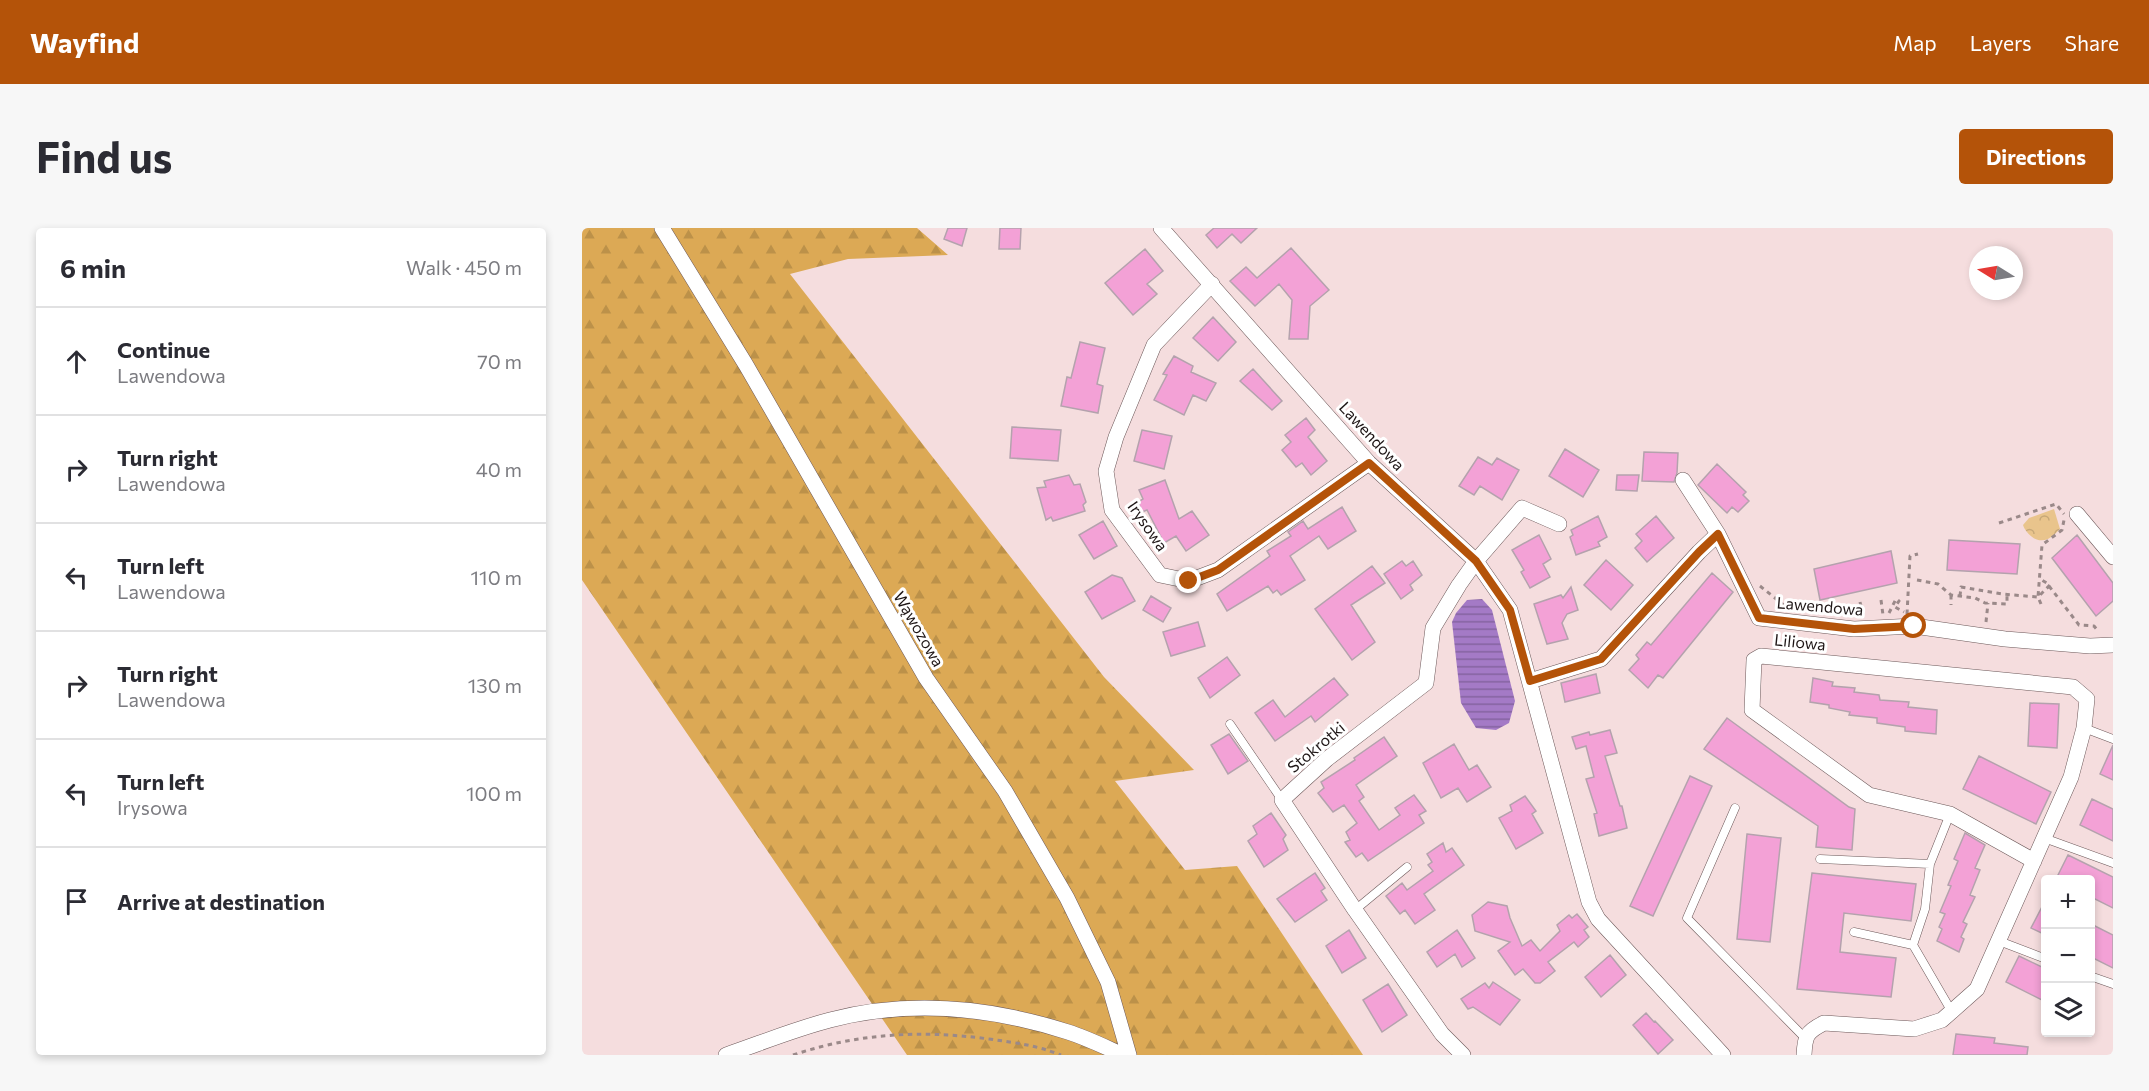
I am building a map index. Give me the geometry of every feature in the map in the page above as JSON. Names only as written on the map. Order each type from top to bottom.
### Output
[{"type":"street","name":"Wąwozowa","points":[[662,228],[746,365],[927,678],[1005,791],[1067,898],[1108,982],[1129,1055]]},
{"type":"street","name":"Lawendowa","points":[[1161,228],[1369,463],[1476,561],[1510,610],[1586,890],[1598,919],[1717,1053]]},
{"type":"street","name":"Irysowa","points":[[1212,284],[1154,345],[1116,437],[1106,471],[1112,510],[1160,575],[1189,581],[1218,570],[1369,463]]},
{"type":"street","name":"Lawendowa","points":[[1683,480],[1718,534],[1759,618],[1854,629],[1914,626],[2005,639],[2090,646],[2108,642]]},
{"type":"street","name":"Stokrotki","points":[[1282,800],[1327,759],[1426,683],[1433,628],[1476,561],[1522,508],[1559,524]]},
{"type":"street","points":[[2077,514],[2113,557]]},
{"type":"street","points":[[1530,681],[1601,659],[1718,534]]},
{"type":"street","name":"Liliowa","points":[[1805,1038],[1812,1029],[1824,1023],[1914,1029],[1942,1020],[1977,989],[1999,941],[2071,777],[2084,728],[2087,699],[2073,687],[1761,656],[1754,660],[1752,710],[1869,795],[1950,814],[2034,861]]},
{"type":"street","points":[[1282,800],[1355,910],[1442,1034],[1463,1055]]},
{"type":"street","points":[[726,1055],[830,1020],[881,1010],[939,1007],[999,1013],[1070,1033],[1123,1055]]},
{"type":"street","points":[[1804,1055],[1805,1038]]},
{"type":"lane","points":[[1230,724],[1282,800]]},
{"type":"lane","points":[[2084,728],[2113,739]]},
{"type":"lane","points":[[1735,808],[1687,918],[1805,1038]]},
{"type":"lane","points":[[1913,945],[1925,909],[1930,864],[1950,814]]},
{"type":"lane","points":[[2044,838],[2113,863]]},
{"type":"lane","points":[[1820,859],[1930,864]]},
{"type":"lane","points":[[1355,910],[1407,867]]},
{"type":"lane","points":[[1854,933],[1913,945],[1952,1012]]},
{"type":"lane","points":[[1999,941],[2041,957]]},
{"type":"lane","points":[[2095,977],[2113,984]]},
{"type":"path","points":[[1999,523],[2056,504],[2064,514],[2062,530],[2042,545],[2038,597],[2041,604]]},
{"type":"path","points":[[1906,618],[1910,556],[1918,554]]},
{"type":"path","points":[[2040,579],[2050,585],[2079,625],[2094,626],[2108,642]]},
{"type":"path","points":[[1917,580],[1938,584],[1951,595],[1975,598],[1988,603],[2007,604],[2007,594]]},
{"type":"path","points":[[2038,597],[2049,586]]},
{"type":"path","points":[[1960,596],[1961,587],[2038,597]]},
{"type":"path","points":[[1951,595],[1951,605]]},
{"type":"path","points":[[1881,600],[1885,617],[1896,599],[1899,601],[1895,608],[1907,613]]},
{"type":"path","points":[[1860,602],[1864,615]]},
{"type":"path","points":[[1986,627],[1988,603]]},
{"type":"path","points":[[1840,608],[1841,614]]},
{"type":"path","points":[[793,1055],[823,1045],[883,1035],[950,1034],[1035,1045],[1061,1055]]},
{"type":"green space","points":[[582,228],[917,228],[948,255],[848,259],[790,274],[1104,677],[1194,770],[1115,781],[1185,870],[1237,866],[1363,1055],[907,1055],[582,580]]},
{"type":"green space","points":[[2054,509],[2060,529],[2044,540],[2029,535],[2023,525],[2029,518]]},
{"type":"shaded area","points":[[1482,599],[1492,610],[1515,701],[1509,723],[1496,730],[1476,728],[1461,703],[1452,622],[1467,600]]},
{"type":"building","points":[[948,228],[967,228],[962,246],[944,239]]},
{"type":"building","points":[[1000,228],[1021,228],[1020,249],[999,249]]},
{"type":"building","points":[[1214,228],[1257,228],[1241,243],[1232,234],[1217,248],[1206,235]]},
{"type":"building","points":[[1291,248],[1329,290],[1310,306],[1308,339],[1289,339],[1292,300],[1279,284],[1255,306],[1230,281],[1246,267],[1257,278]]},
{"type":"building","points":[[1145,249],[1163,271],[1147,284],[1157,294],[1133,315],[1105,283]]},
{"type":"building","points":[[1213,317],[1236,342],[1218,361],[1193,338]]},
{"type":"building","points":[[1080,342],[1105,348],[1097,384],[1103,386],[1098,413],[1061,406],[1067,377],[1071,378]]},
{"type":"building","points":[[1174,356],[1193,366],[1191,372],[1216,383],[1206,401],[1193,395],[1184,415],[1154,400],[1167,375],[1163,374]]},
{"type":"building","points":[[1253,369],[1282,401],[1272,410],[1240,381]]},
{"type":"building","points":[[1306,418],[1315,430],[1308,437],[1327,461],[1311,475],[1302,463],[1296,467],[1282,450],[1291,442],[1285,435]]},
{"type":"building","points":[[1012,427],[1061,430],[1058,461],[1010,458]]},
{"type":"building","points":[[1142,430],[1172,436],[1164,469],[1134,461]]},
{"type":"building","points":[[1565,449],[1599,470],[1583,497],[1549,476]]},
{"type":"building","points":[[1644,452],[1678,453],[1674,482],[1642,481]]},
{"type":"building","points":[[1478,457],[1492,465],[1497,458],[1519,470],[1502,500],[1480,486],[1474,495],[1459,486]]},
{"type":"building","points":[[1717,464],[1746,492],[1743,495],[1749,501],[1738,512],[1732,507],[1727,513],[1698,485]]},
{"type":"building","points":[[1069,475],[1074,485],[1080,484],[1086,502],[1083,505],[1085,511],[1053,521],[1051,517],[1046,520],[1037,488],[1046,487],[1044,481]]},
{"type":"building","points":[[1617,475],[1639,475],[1637,491],[1616,490]]},
{"type":"building","points":[[1165,480],[1179,519],[1192,511],[1209,535],[1186,551],[1176,536],[1164,543],[1147,510],[1142,512],[1138,502],[1143,499],[1139,490]]},
{"type":"building","points":[[1342,507],[1356,531],[1328,549],[1319,536],[1290,556],[1305,580],[1281,595],[1277,590],[1273,593],[1268,586],[1227,611],[1217,594],[1270,556],[1267,551],[1291,536],[1288,532],[1303,521],[1308,529]]},
{"type":"building","points":[[1598,516],[1607,537],[1598,542],[1600,546],[1576,555],[1570,537],[1573,535],[1571,530]]},
{"type":"building","points":[[1656,516],[1674,538],[1647,562],[1635,548],[1642,541],[1636,534]]},
{"type":"building","points":[[1103,521],[1117,546],[1094,559],[1079,535]]},
{"type":"building","points":[[1539,535],[1551,559],[1543,564],[1550,577],[1530,588],[1521,572],[1524,570],[1512,550]]},
{"type":"building","points":[[2077,535],[2113,583],[2113,601],[2096,616],[2052,558]]},
{"type":"building","points":[[1949,540],[2020,544],[2017,574],[1947,570]]},
{"type":"building","points":[[1891,551],[1897,583],[1820,600],[1814,569]]},
{"type":"building","points":[[1606,560],[1633,585],[1611,610],[1584,585]]},
{"type":"building","points":[[1402,561],[1406,566],[1413,561],[1422,575],[1410,585],[1413,590],[1401,599],[1384,574]]},
{"type":"building","points":[[1372,566],[1385,583],[1351,605],[1375,642],[1352,660],[1315,609]]},
{"type":"building","points":[[1712,573],[1733,592],[1663,678],[1658,675],[1648,688],[1629,670],[1639,659],[1636,655],[1647,642],[1651,645]]},
{"type":"building","points":[[1112,575],[1122,578],[1135,601],[1102,619],[1085,592]]},
{"type":"building","points":[[1571,587],[1578,610],[1567,614],[1562,623],[1568,639],[1547,644],[1534,604],[1561,595],[1563,598]]},
{"type":"building","points":[[1151,596],[1171,608],[1163,622],[1143,610]]},
{"type":"building","points":[[1198,622],[1205,646],[1171,656],[1163,632]]},
{"type":"building","points":[[1227,657],[1240,675],[1210,698],[1198,678]]},
{"type":"building","points":[[1596,674],[1600,693],[1565,702],[1561,683]]},
{"type":"building","points":[[1334,678],[1348,695],[1315,722],[1311,716],[1275,741],[1255,713],[1273,700],[1285,717]]},
{"type":"building","points":[[1813,678],[1833,682],[1832,686],[1855,688],[1854,692],[1879,695],[1880,700],[1909,702],[1908,707],[1937,710],[1936,734],[1905,731],[1905,727],[1877,723],[1877,718],[1849,715],[1850,712],[1829,708],[1829,705],[1810,702]]},
{"type":"building","points":[[2030,703],[2059,704],[2057,748],[2028,746]]},
{"type":"building","points":[[1727,718],[1849,807],[1855,809],[1852,850],[1816,847],[1818,826],[1704,749]]},
{"type":"building","points":[[1610,730],[1617,753],[1605,756],[1627,828],[1599,836],[1594,814],[1597,813],[1586,779],[1594,777],[1586,746],[1576,749],[1572,737],[1589,732],[1590,735]]},
{"type":"building","points":[[1229,734],[1248,761],[1228,774],[1211,745]]},
{"type":"building","points":[[1384,737],[1397,756],[1356,785],[1364,797],[1359,801],[1379,830],[1400,815],[1395,808],[1414,795],[1426,811],[1419,815],[1424,823],[1368,861],[1362,853],[1356,857],[1345,842],[1350,840],[1346,832],[1357,823],[1344,805],[1333,812],[1318,793],[1324,788],[1321,782],[1355,760],[1354,758]]},
{"type":"building","points":[[1454,744],[1469,770],[1477,765],[1491,787],[1467,802],[1458,788],[1441,798],[1423,763]]},
{"type":"building","points":[[2113,745],[2113,780],[2100,774]]},
{"type":"building","points":[[1979,756],[2051,792],[2036,824],[1963,789]]},
{"type":"building","points":[[1690,776],[1712,786],[1653,916],[1630,906]]},
{"type":"building","points":[[1525,796],[1536,811],[1532,814],[1543,833],[1516,849],[1499,818],[1512,811],[1510,805]]},
{"type":"building","points":[[2092,799],[2113,809],[2113,841],[2080,825]]},
{"type":"building","points":[[1271,813],[1286,835],[1283,839],[1288,850],[1264,867],[1248,841],[1257,834],[1253,826]]},
{"type":"building","points":[[1965,833],[1985,845],[1975,868],[1980,870],[1970,895],[1975,897],[1963,922],[1967,924],[1961,937],[1964,939],[1959,952],[1937,941],[1942,929],[1939,927],[1945,914],[1940,912],[1958,861],[1954,859]]},
{"type":"building","points":[[1747,834],[1781,838],[1770,942],[1737,939]]},
{"type":"building","points":[[1443,843],[1446,852],[1452,848],[1464,865],[1424,894],[1435,910],[1415,924],[1405,910],[1400,914],[1386,896],[1402,883],[1407,890],[1433,871],[1428,865],[1432,862],[1427,854]]},
{"type":"building","points":[[2068,855],[2113,877],[2113,908],[2095,899],[2095,875],[2058,875]]},
{"type":"building","points":[[1315,873],[1325,888],[1321,891],[1327,900],[1295,922],[1277,899]]},
{"type":"building","points":[[1812,873],[1916,884],[1911,921],[1844,913],[1840,952],[1896,958],[1891,997],[1797,989]]},
{"type":"building","points":[[1488,902],[1507,906],[1522,946],[1531,940],[1540,951],[1560,931],[1557,925],[1569,915],[1572,918],[1577,914],[1588,927],[1584,930],[1589,937],[1578,947],[1574,942],[1548,962],[1555,971],[1540,983],[1535,983],[1523,969],[1515,975],[1498,951],[1510,942],[1475,931],[1472,915]]},
{"type":"building","points":[[2041,909],[2041,933],[2031,928]]},
{"type":"building","points":[[2095,926],[2113,935],[2113,968],[2095,959]]},
{"type":"building","points":[[1349,930],[1366,958],[1342,973],[1326,946]]},
{"type":"building","points":[[1457,930],[1475,958],[1462,967],[1455,954],[1437,967],[1427,952]]},
{"type":"building","points":[[1610,955],[1626,975],[1601,997],[1585,977]]},
{"type":"building","points":[[2019,956],[2041,967],[2041,1000],[2006,982]]},
{"type":"building","points":[[1493,982],[1520,1000],[1500,1025],[1473,1007],[1468,1009],[1461,999],[1485,983],[1489,988]]},
{"type":"building","points":[[1388,984],[1407,1015],[1382,1032],[1363,1000]]},
{"type":"building","points":[[1646,1013],[1673,1040],[1658,1054],[1633,1025]]},
{"type":"building","points":[[1956,1034],[1995,1038],[1994,1043],[2028,1047],[2027,1055],[1953,1055]]},
{"type":"route","points":[[1189,581],[1218,570],[1369,463],[1476,561],[1510,610],[1530,681],[1601,659],[1718,534],[1759,618],[1854,629],[1914,626]]}]
